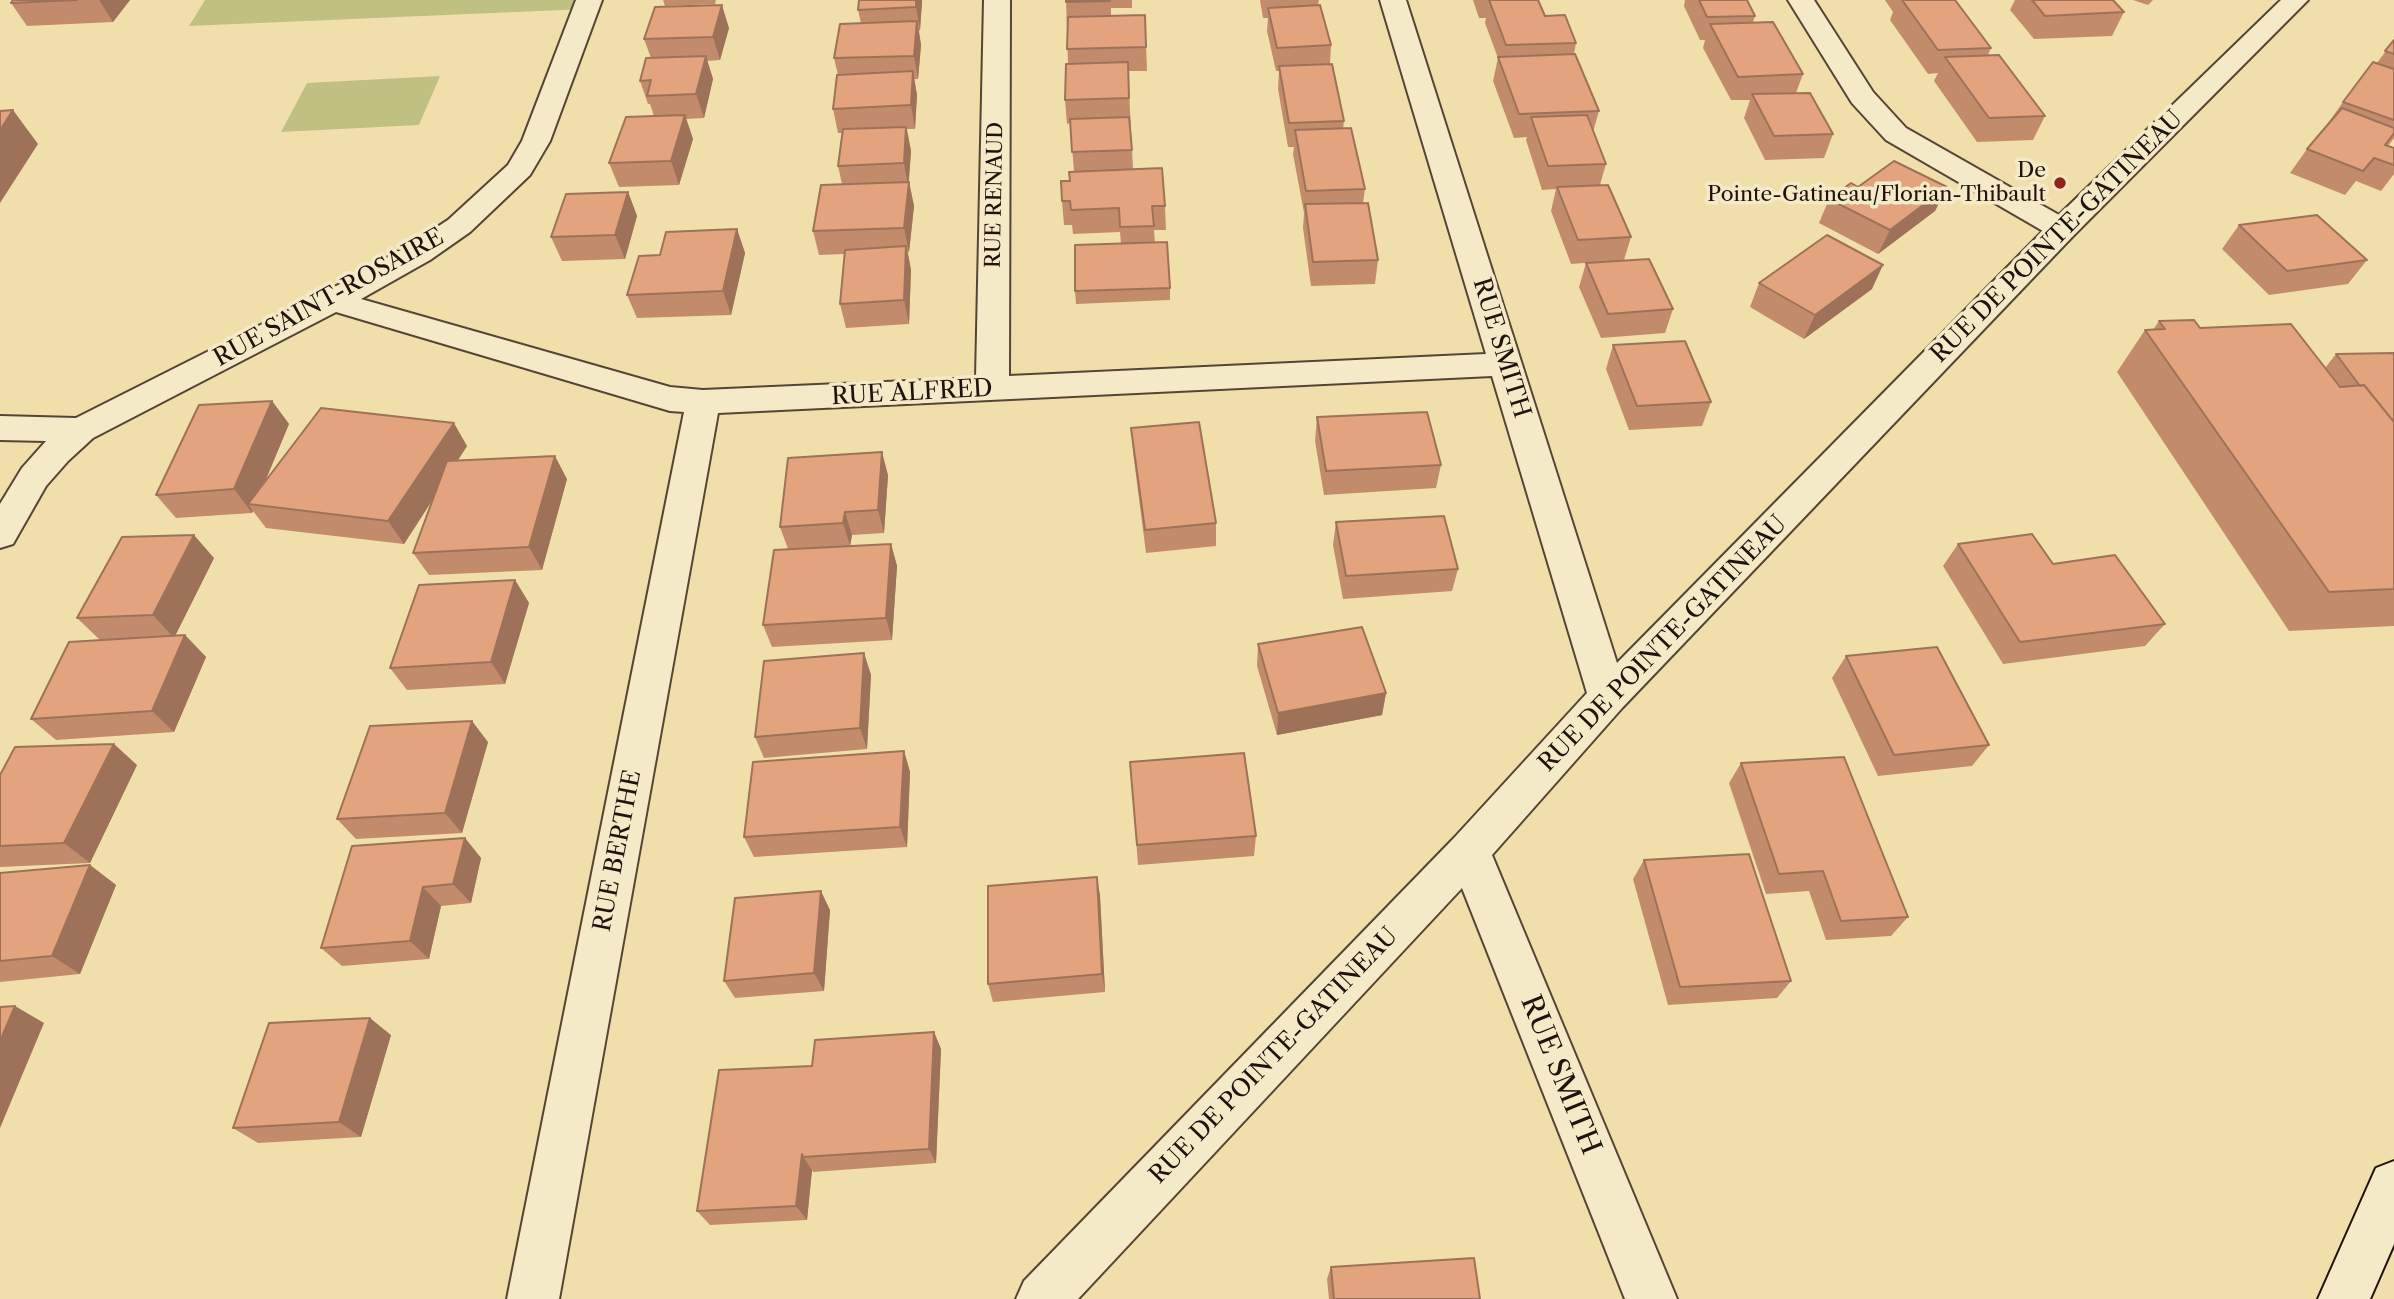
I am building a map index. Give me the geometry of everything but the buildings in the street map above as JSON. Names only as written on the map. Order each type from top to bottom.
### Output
[{"type":"street","name":"RUE SAINT-ROSAIRE","points":[[0,534],[34,477],[56,452],[81,430],[333,301],[419,253],[458,226],[520,169],[536,141],[589,0]]},
{"type":"street","name":"RUE RENAUD","points":[[992,389],[997,0]]},
{"type":"street","name":"RUE SMITH","points":[[1393,0],[1608,697]]},
{"type":"street","points":[[1801,0],[1862,97],[1896,134],[1928,155],[2062,229]]},
{"type":"street","name":"RUE DE POINTE-GATINEAU","points":[[1042,1299],[1469,851],[1608,697],[2062,229],[2289,2]]},
{"type":"street","name":"RUE ALFRED","points":[[333,301],[670,399],[703,402],[1506,364]]},
{"type":"street","name":"RUE BERTHE","points":[[533,1299],[703,402]]},
{"type":"street","points":[[0,428],[81,430]]},
{"type":"street","name":"RUE SMITH","points":[[1469,851],[1651,1299]]},
{"type":"street","points":[[2344,1299],[2394,1186]]},
{"type":"shaded area","points":[[205,0],[589,0],[586,9],[189,26]]},
{"type":"shaded area","points":[[440,76],[419,125],[281,132],[307,83]]},
{"type":"place","name":"De Pointe-Gatineau/Florian-Thibault","points":[[2060,183]]}]
